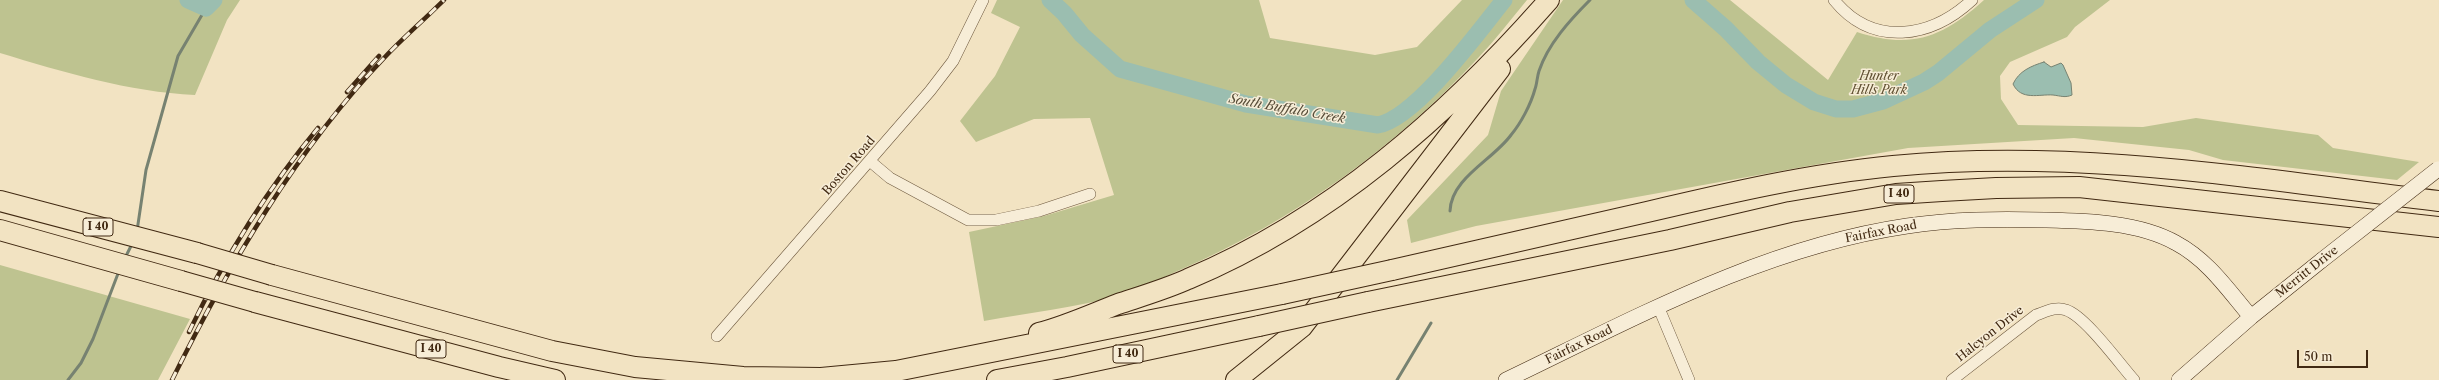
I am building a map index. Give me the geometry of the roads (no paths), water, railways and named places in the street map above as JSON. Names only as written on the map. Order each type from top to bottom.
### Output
[{"type":"highway","points":[[896,371],[971,348],[1042,332],[1189,279],[1259,244],[1308,215],[1377,167],[1453,102],[1499,56],[1549,0]]},
{"type":"highway","points":[[1236,380],[1302,327],[1484,91],[1549,0]]},
{"type":"highway","name":"I 40","points":[[0,201],[197,253],[272,275],[552,351],[635,367],[743,377],[821,378],[896,371],[1282,294],[1757,186],[1839,172],[1894,166],[2035,160],[2106,163],[2439,201]]},
{"type":"highway","name":"I 40","points":[[997,380],[1066,368],[1368,302],[1670,240],[1790,212],[1896,194],[1996,188],[2079,187],[2439,227]]},
{"type":"highway","name":"I 40","points":[[0,230],[181,282],[498,367],[555,380]]},
{"type":"highway","points":[[308,316],[409,353],[508,380]]},
{"type":"street","name":"Boston Road","points":[[717,336],[870,162],[953,61],[983,0]]},
{"type":"street","points":[[1834,0],[1842,9],[1862,23],[1883,30],[1910,33],[1934,27],[1958,13],[1972,0]]},
{"type":"street","points":[[870,162],[890,178],[968,220],[996,220],[1039,211],[1090,194]]},
{"type":"street","name":"Merritt Drive","points":[[2179,380],[2250,317],[2438,169]]},
{"type":"street","name":"Fairfax Road","points":[[1506,380],[1658,306],[1750,268],[1833,242],[1908,226],[1998,219],[2059,221],[2115,226],[2163,236],[2191,252],[2205,264],[2250,317]]},
{"type":"street","points":[[1658,306],[1689,380]]},
{"type":"street","name":"Halcyon Drive","points":[[1952,380],[2036,315],[2059,309],[2065,310],[2081,319],[2134,380]]},
{"type":"waterway","name":"South Buffalo Creek","points":[[188,0],[206,8],[214,0]]},
{"type":"waterway","name":"South Buffalo Creek","points":[[1050,0],[1064,13],[1082,35],[1120,69],[1246,104],[1378,125],[1393,119],[1410,107],[1428,91],[1446,72],[1504,0]]},
{"type":"waterway","points":[[1450,211],[1452,199],[1457,189],[1474,170],[1503,144],[1518,125],[1531,101],[1536,87],[1539,71],[1548,51],[1567,24],[1590,0]]},
{"type":"waterway","name":"South Buffalo Creek","points":[[1693,0],[1726,29],[1758,62],[1786,85],[1814,102],[1836,109],[1853,109],[1883,101],[1924,82],[1938,73],[1990,30],[2036,0]]},
{"type":"waterway","points":[[137,231],[146,170],[178,56],[206,8]]},
{"type":"waterway","points":[[125,258],[132,244]]},
{"type":"waterway","points":[[68,380],[81,363],[93,339],[119,271]]},
{"type":"waterway","points":[[1397,380],[1431,323]]},
{"type":"railway","points":[[172,380],[241,252],[266,210],[294,170],[322,131],[353,93],[385,57],[444,0]]},
{"type":"railway","points":[[347,92],[379,56]]},
{"type":"railway","points":[[189,332],[216,279],[264,200],[299,151],[318,128]]},
{"type":"park label","name":"Hunter Hills Park","points":[[1879,84]]}]
